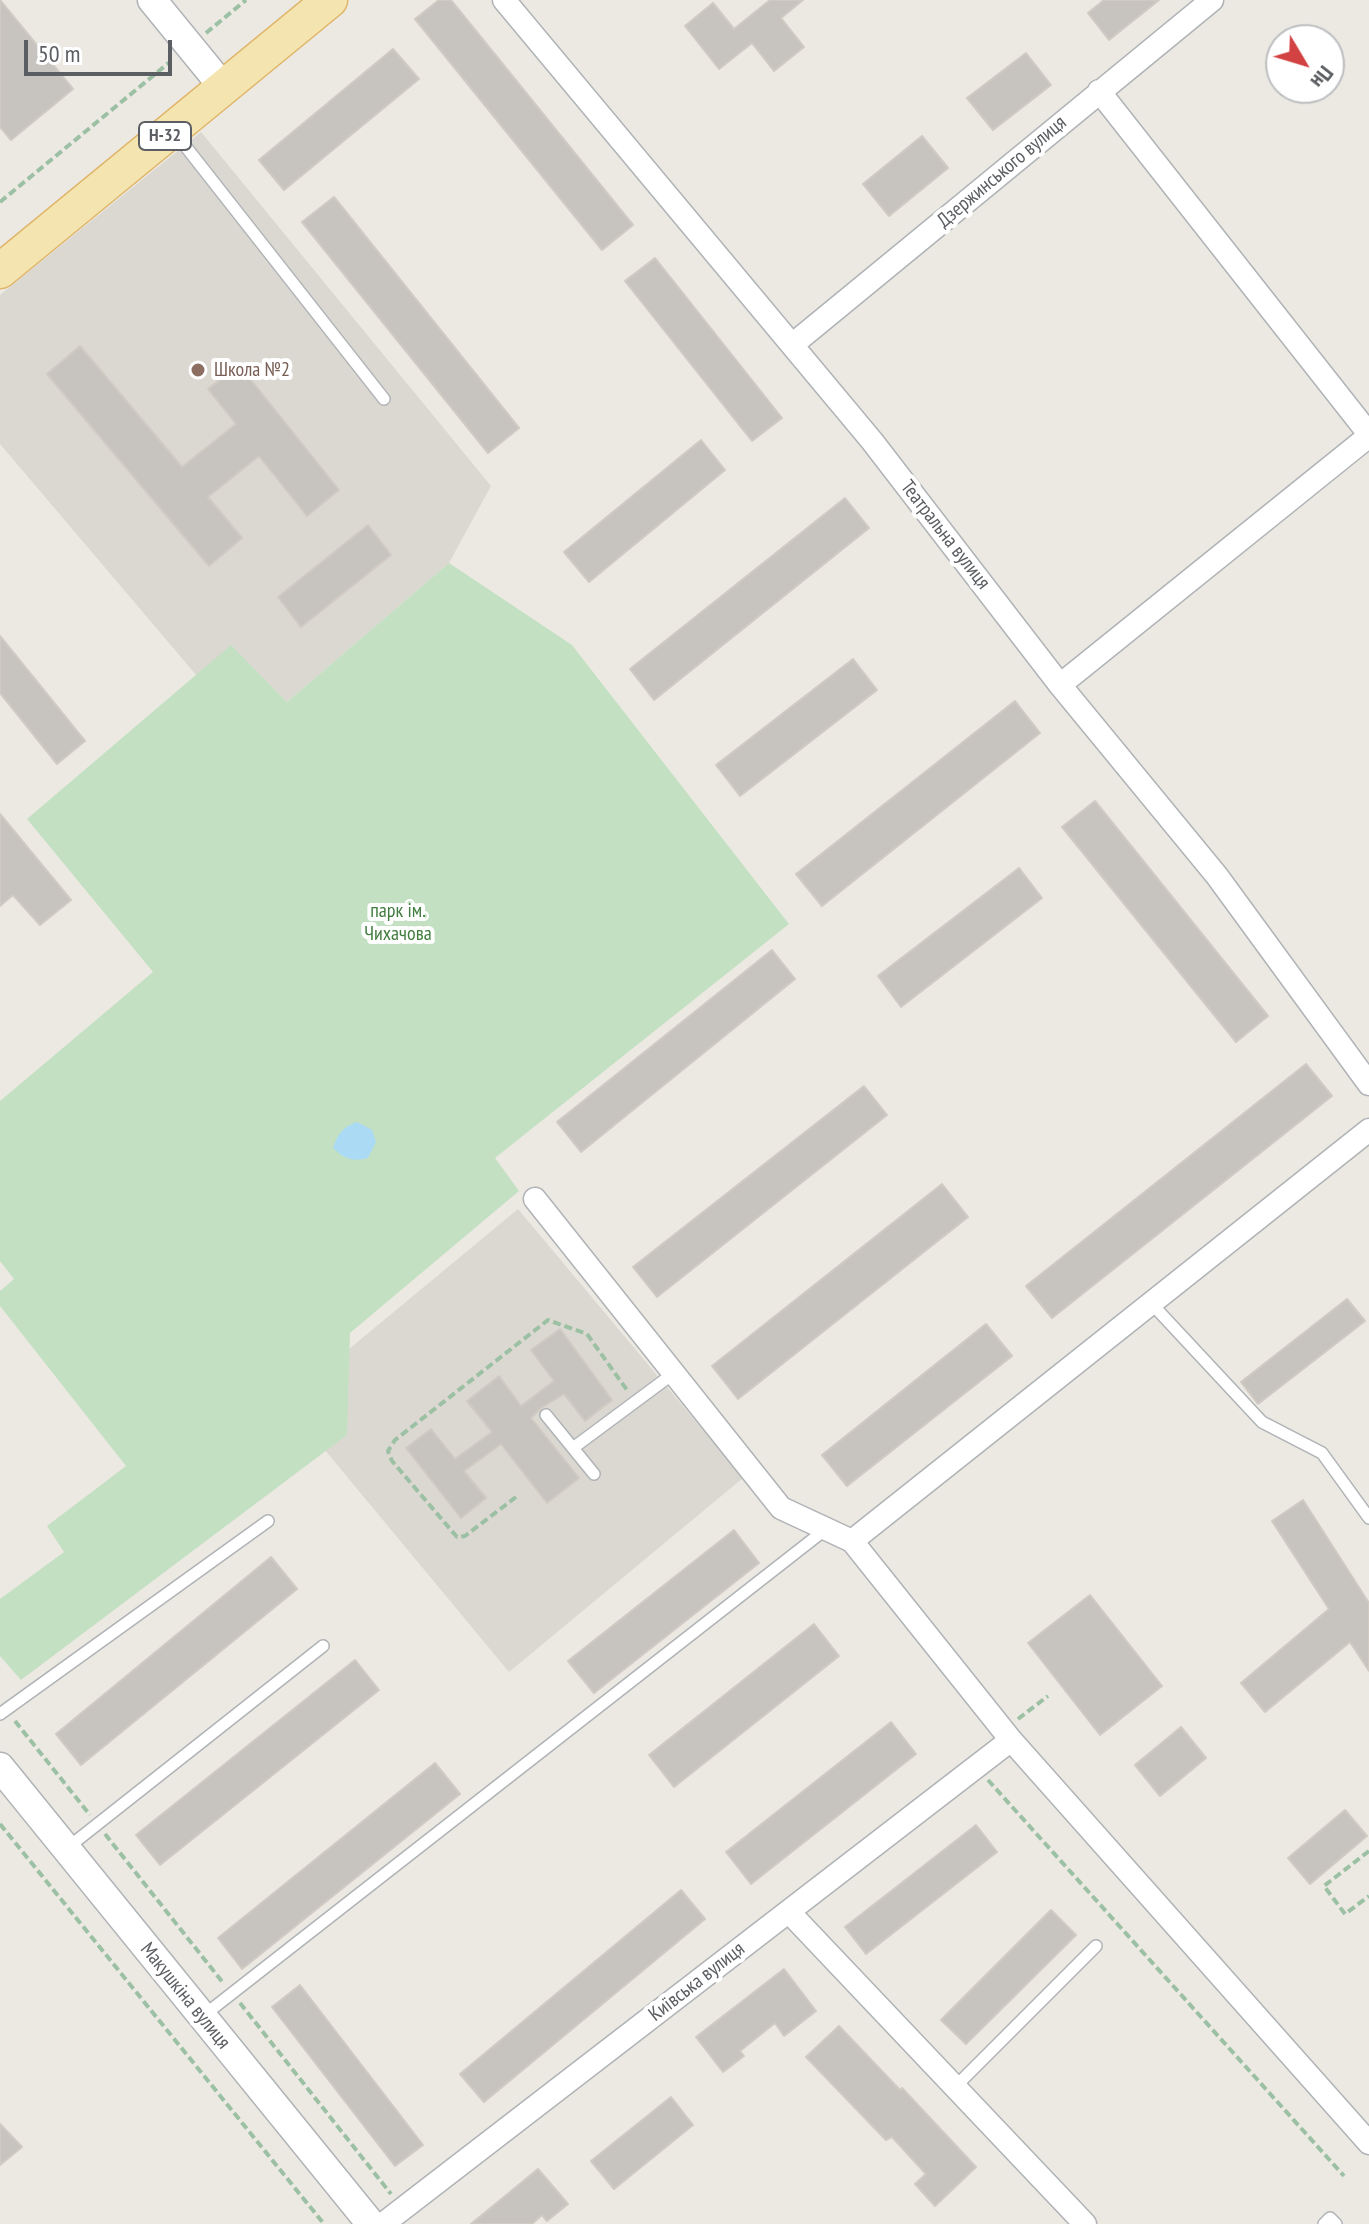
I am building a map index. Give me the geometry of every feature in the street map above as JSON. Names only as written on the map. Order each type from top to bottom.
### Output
[{"type":"main road","name":"Н-32","points":[[0,271],[330,0]]},
{"type":"street","points":[[152,0],[224,88]]},
{"type":"street","name":"Театральна вулиця","points":[[504,0],[872,441],[1060,685],[1217,876],[1369,1084]]},
{"type":"street","name":"Дзержинського вулиця","points":[[792,345],[1212,0]]},
{"type":"street","points":[[1060,685],[1369,435],[1099,91]]},
{"type":"street","points":[[852,1541],[1369,1130]]},
{"type":"street","points":[[535,1199],[781,1508],[852,1541],[1007,1735],[1369,2143]]},
{"type":"street","name":"Київська вулиця","points":[[383,2224],[976,1767],[1007,1735]]},
{"type":"street","name":"Макушкіна вулиця","points":[[0,1767],[371,2224]]},
{"type":"street","points":[[789,1912],[1085,2224]]},
{"type":"lane","points":[[173,130],[384,399]]},
{"type":"lane","points":[[1151,1303],[1262,1422],[1322,1453],[1369,1518]]},
{"type":"lane","points":[[573,1448],[674,1373]]},
{"type":"lane","points":[[546,1415],[594,1474]]},
{"type":"lane","points":[[3,1712],[268,1521]]},
{"type":"lane","points":[[202,2017],[826,1529]]},
{"type":"lane","points":[[66,1849],[323,1646]]},
{"type":"lane","points":[[955,2087],[1096,1946]]},
{"type":"lane","points":[[1324,2224],[1330,2218],[1336,2224]]},
{"type":"path","points":[[0,202],[246,0]]},
{"type":"path","points":[[516,1497],[465,1536],[457,1537],[392,1461],[388,1451],[395,1440],[548,1320],[587,1334],[636,1401]]},
{"type":"path","points":[[1007,1735],[1048,1696]]},
{"type":"path","points":[[3,1712],[98,1825],[397,2202]]},
{"type":"path","points":[[976,1767],[1344,2176]]},
{"type":"path","points":[[0,1824],[324,2224]]},
{"type":"path","points":[[1368,1898],[1345,1914],[1324,1886],[1369,1851]]},
{"type":"shaded area","name":"Школа №2","points":[[201,132],[491,486],[449,563],[287,702],[231,646],[197,676],[0,444],[0,295]]},
{"type":"shaded area","points":[[518,1209],[743,1478],[509,1672],[285,1402]]},
{"type":"green space","name":"парк ім. Чихачова","points":[[449,563],[572,645],[789,924],[495,1158],[519,1191],[350,1333],[347,1435],[21,1680],[0,1656],[0,1599],[64,1552],[47,1526],[126,1466],[0,1306],[0,1291],[14,1279],[0,1261],[0,1101],[153,972],[27,819],[231,645],[287,702]]},
{"type":"water","points":[[357,1122],[372,1130],[376,1142],[368,1158],[357,1160],[345,1157],[333,1148],[342,1131]]},
{"type":"building","points":[[0,0],[73,89],[11,140],[0,127]]},
{"type":"building","points":[[439,0],[451,0],[633,225],[602,250],[415,19]]},
{"type":"building","points":[[770,0],[803,0],[781,18],[804,47],[774,71],[752,43],[719,69],[685,26],[713,3],[734,29]]},
{"type":"building","points":[[1104,0],[1159,0],[1109,40],[1088,13]]},
{"type":"building","points":[[393,49],[419,79],[284,190],[259,160]]},
{"type":"building","points":[[1026,53],[1051,85],[993,130],[967,98]]},
{"type":"building","points":[[922,136],[948,168],[889,216],[863,184]]},
{"type":"building","points":[[334,197],[519,428],[488,453],[302,222]]},
{"type":"building","points":[[655,258],[782,418],[752,441],[625,281]]},
{"type":"building","points":[[80,346],[182,467],[236,424],[208,389],[239,365],[339,490],[307,516],[259,456],[208,497],[242,538],[209,566],[47,374]]},
{"type":"building","points":[[701,440],[725,470],[589,582],[564,552]]},
{"type":"building","points":[[845,498],[869,528],[654,700],[630,669]]},
{"type":"building","points":[[368,525],[391,555],[301,627],[278,597]]},
{"type":"building","points":[[0,636],[85,741],[57,764],[0,693]]},
{"type":"building","points":[[853,659],[877,690],[740,796],[716,765]]},
{"type":"building","points":[[1015,701],[1040,733],[822,906],[796,874]]},
{"type":"building","points":[[1095,801],[1268,1016],[1236,1042],[1062,827]]},
{"type":"building","points":[[0,814],[71,900],[40,925],[13,895],[0,906]]},
{"type":"building","points":[[1019,868],[1042,898],[901,1007],[878,976]]},
{"type":"building","points":[[772,950],[795,979],[581,1152],[557,1122]]},
{"type":"building","points":[[1306,1064],[1332,1096],[1052,1318],[1026,1286]]},
{"type":"building","points":[[864,1086],[887,1115],[657,1297],[633,1267]]},
{"type":"building","points":[[942,1184],[968,1217],[738,1399],[712,1366]]},
{"type":"building","points":[[1347,1299],[1365,1321],[1258,1404],[1241,1382]]},
{"type":"building","points":[[986,1324],[1012,1356],[847,1486],[822,1455]]},
{"type":"building","points":[[560,1329],[612,1400],[585,1421],[564,1394],[531,1418],[579,1478],[547,1503],[501,1444],[464,1471],[486,1498],[461,1518],[406,1448],[431,1429],[455,1459],[492,1432],[467,1401],[499,1376],[521,1406],[554,1381],[531,1350]]},
{"type":"building","points":[[1303,1500],[1369,1603],[1369,1671],[1350,1642],[1265,1712],[1241,1683],[1329,1609],[1272,1521]]},
{"type":"building","points":[[734,1530],[759,1563],[594,1693],[568,1661]]},
{"type":"building","points":[[271,1557],[297,1589],[81,1765],[56,1734]]},
{"type":"building","points":[[1090,1595],[1162,1686],[1100,1735],[1028,1643]]},
{"type":"building","points":[[814,1624],[839,1656],[674,1787],[649,1755]]},
{"type":"building","points":[[355,1660],[379,1690],[160,1865],[136,1835]]},
{"type":"building","points":[[891,1722],[916,1754],[751,1884],[726,1852]]},
{"type":"building","points":[[1181,1727],[1206,1758],[1160,1796],[1135,1765]]},
{"type":"building","points":[[435,1763],[460,1794],[242,1969],[218,1938]]},
{"type":"building","points":[[1345,1810],[1367,1836],[1310,1884],[1288,1858]]},
{"type":"building","points":[[976,1825],[997,1852],[866,1954],[845,1927]]},
{"type":"building","points":[[681,1890],[705,1919],[484,2102],[460,2074]]},
{"type":"building","points":[[1051,1910],[1076,1935],[966,2044],[941,2020]]},
{"type":"building","points":[[784,1969],[816,2011],[784,2036],[775,2023],[740,2051],[744,2056],[723,2072],[696,2037]]},
{"type":"building","points":[[300,1985],[423,2145],[395,2166],[272,2007]]},
{"type":"building","points":[[839,2026],[976,2167],[935,2206],[915,2184],[926,2174],[892,2137],[886,2140],[806,2057]]},
{"type":"building","points":[[671,2097],[693,2125],[614,2189],[591,2161]]},
{"type":"building","points":[[0,2124],[22,2147],[0,2165]]},
{"type":"building","points":[[538,2169],[568,2204],[547,2221],[542,2215],[532,2224],[471,2224]]},
{"type":"place","name":"Школа №2","points":[[198,370]]}]
